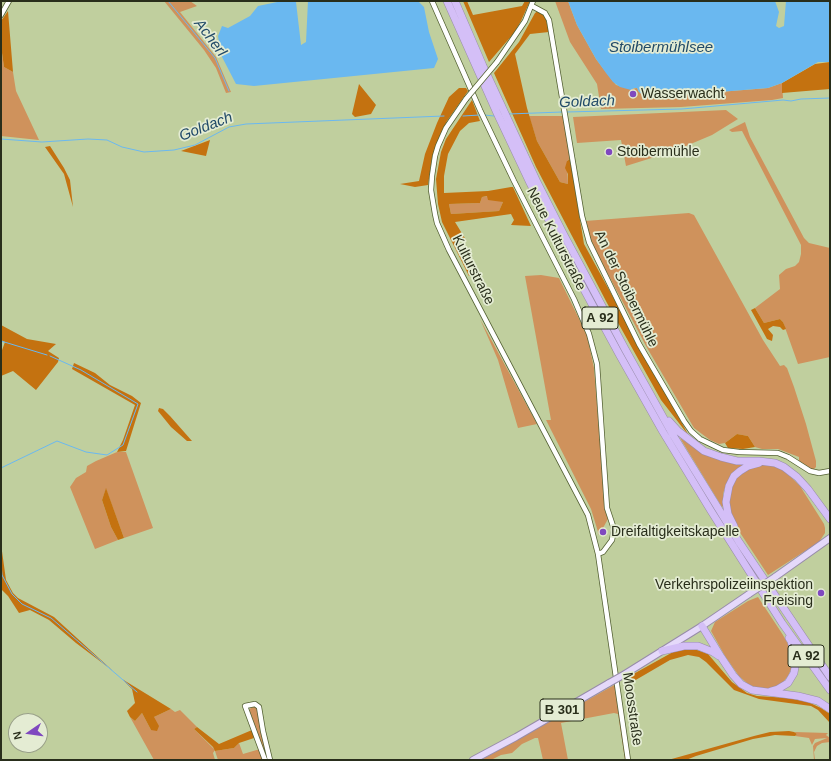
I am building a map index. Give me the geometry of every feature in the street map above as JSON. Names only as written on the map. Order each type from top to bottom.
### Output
[{"type":"highway","name":"A 92","points":[[448,1],[500,112]]},
{"type":"highway","name":"A 92","points":[[455,1],[503,119],[557,238],[622,360],[710,511],[782,623],[830,690]]},
{"type":"highway","name":"A 92","points":[[503,119],[653,399],[691,465],[739,542],[830,677]]},
{"type":"highway","points":[[653,399],[659,404],[678,431],[704,451],[721,458],[775,463],[784,467],[797,477],[808,489],[829,517]]},
{"type":"highway","points":[[739,542],[737,532],[727,508],[726,496],[728,486],[734,476],[740,471],[748,466],[765,462]]},
{"type":"highway","points":[[766,692],[778,689],[788,683],[794,673],[796,661],[791,642],[782,623]]},
{"type":"highway","points":[[702,626],[733,675],[741,684],[752,690],[798,696],[818,701],[830,709]]},
{"type":"highway","points":[[662,651],[684,646],[698,646],[721,657]]},
{"type":"main road","name":"B 301","points":[[473,760],[516,737],[662,651],[775,577],[830,538]]},
{"type":"street","points":[[1,14],[9,1]]},
{"type":"street","name":"Neue Kulturstraße","points":[[432,1],[484,119],[574,299],[589,334],[597,364],[607,508],[614,530],[612,540],[602,552],[598,554]]},
{"type":"street","name":"Kulturstraße","points":[[532,3],[525,21],[497,62],[466,99],[446,128],[435,156],[431,190],[436,218],[449,250],[588,515],[598,554]]},
{"type":"street","name":"An der Stoibermühle","points":[[532,3],[549,17],[582,216],[590,242],[639,344],[688,427],[700,439],[723,450],[778,453],[792,459],[810,471],[819,473],[830,471]]},
{"type":"street","name":"Moosstraße","points":[[598,554],[628,760]]},
{"type":"street","points":[[265,760],[245,706],[255,704],[259,707],[270,760]]},
{"type":"shaded area","points":[[164,1],[190,1],[197,6],[180,12],[216,57],[231,92],[226,93],[216,68],[204,50]]},
{"type":"shaded area","points":[[463,1],[467,1],[473,15],[522,6],[525,1],[530,1],[514,33],[489,62]]},
{"type":"shaded area","points":[[555,1],[568,1],[577,25],[596,59],[616,85],[632,89],[637,88],[639,92],[663,95],[768,88],[782,83],[783,98],[681,107],[601,109],[597,84],[570,42]]},
{"type":"shaded area","points":[[8,11],[13,72],[4,67],[1,46],[1,21]]},
{"type":"shaded area","points":[[538,11],[545,16],[549,32],[530,34],[515,54],[527,108],[537,141],[560,182],[568,184],[568,174],[565,168],[567,161],[570,159],[584,244],[689,436],[661,400],[607,303],[536,167],[494,73],[519,42],[535,13]]},
{"type":"shaded area","points":[[1,46],[4,67],[13,72],[16,91],[39,140],[1,136]]},
{"type":"shaded area","points":[[830,62],[830,89],[782,93],[782,83],[815,64]]},
{"type":"shaded area","points":[[359,84],[376,105],[371,114],[355,117],[352,114]]},
{"type":"shaded area","points":[[459,88],[466,88],[468,91],[447,121],[441,133],[432,158],[428,185],[415,187],[400,184],[419,181],[425,154],[437,123],[449,97]]},
{"type":"shaded area","points":[[472,100],[480,121],[469,123],[460,131],[448,154],[444,176],[444,193],[488,191],[513,187],[531,226],[511,225],[514,220],[511,214],[455,222],[466,240],[457,241],[471,275],[469,276],[442,222],[438,204],[436,179],[441,152],[446,139]],"holes":[[[487,196],[488,200],[503,202],[499,211],[451,214],[449,204],[480,203],[482,197]]]},
{"type":"shaded area","points":[[726,110],[738,119],[712,135],[674,151],[626,166],[621,140],[577,143],[573,117]]},
{"type":"shaded area","points":[[529,116],[563,116],[570,159],[567,161],[568,184],[560,182],[537,141]]},
{"type":"shaded area","points":[[745,122],[750,137],[804,238],[809,243],[830,248],[830,357],[798,364],[783,322],[780,319],[764,323],[755,308],[780,289],[779,275],[786,269],[795,266],[799,262],[801,245],[742,131],[732,132],[729,130]]},
{"type":"shaded area","points":[[210,140],[206,156],[181,151]]},
{"type":"shaded area","points":[[50,146],[70,180],[73,207],[64,174],[45,147]]},
{"type":"shaded area","points":[[488,196],[503,202],[499,211],[451,214],[449,204],[480,203],[482,197]]},
{"type":"shaded area","points":[[689,213],[694,215],[763,340],[780,366],[784,365],[787,368],[806,424],[816,461],[816,467],[813,470],[799,461],[799,457],[778,449],[762,449],[755,447],[748,436],[737,434],[725,443],[719,444],[710,440],[694,428],[646,346],[592,244],[585,221]]},
{"type":"shaded area","points":[[541,275],[559,278],[587,335],[594,368],[606,513],[608,519],[599,535],[591,509],[546,420],[551,420],[525,276]]},
{"type":"shaded area","points":[[755,308],[764,323],[780,319],[786,329],[783,330],[780,327],[773,326],[768,329],[773,335],[772,341],[767,339],[751,310]]},
{"type":"shaded area","points":[[480,319],[537,424],[518,428],[498,360]]},
{"type":"shaded area","points":[[1,325],[27,339],[56,344],[48,351],[59,358],[58,362],[36,390],[13,371],[1,376],[1,353],[5,342],[1,340]]},
{"type":"shaded area","points":[[74,363],[95,373],[110,385],[132,396],[141,403],[126,451],[117,452],[123,440],[135,405],[72,369]]},
{"type":"shaded area","points":[[159,408],[163,409],[170,416],[192,441],[187,441],[171,427],[158,411]]},
{"type":"shaded area","points":[[737,434],[748,436],[755,447],[743,449],[728,448],[725,443]]},
{"type":"shaded area","points":[[680,438],[706,455],[753,462],[726,484],[723,494],[722,507]]},
{"type":"shaded area","points":[[117,452],[126,452],[153,528],[124,538],[106,489],[102,500],[111,527],[118,540],[95,549],[70,487],[76,478],[86,472],[87,466]]},
{"type":"shaded area","points":[[761,465],[769,465],[780,468],[792,478],[800,486],[825,528],[825,533],[819,542],[768,575],[733,522],[727,502],[735,478],[741,472]]},
{"type":"shaded area","points":[[106,488],[124,538],[118,540],[111,527],[102,500]]},
{"type":"shaded area","points":[[1,544],[6,580],[13,593],[18,598],[54,617],[113,671],[49,620],[30,610],[19,613],[8,596],[1,589]]},
{"type":"shaded area","points":[[758,597],[783,635],[790,648],[792,658],[792,667],[788,676],[783,682],[771,689],[757,688],[748,684],[739,676],[725,656],[711,631],[715,622],[748,601]]},
{"type":"shaded area","points":[[681,649],[697,650],[708,654],[732,682],[747,693],[757,696],[788,698],[808,702],[830,714],[830,723],[818,710],[811,706],[759,699],[734,690],[699,657],[688,655],[670,660],[634,681],[628,684],[625,683],[624,680],[628,677]]},
{"type":"shaded area","points":[[122,679],[171,709],[154,717],[159,726],[157,731],[151,730],[142,713],[135,721],[130,717],[127,711],[135,703],[132,689]]},
{"type":"shaded area","points":[[616,684],[626,760],[618,714],[614,713],[561,723],[568,760],[543,760],[538,738],[535,738],[522,744],[512,753],[501,755],[491,760],[481,760]]},
{"type":"shaded area","points":[[251,707],[258,708],[269,760],[267,760],[249,711]]},
{"type":"shaded area","points":[[171,709],[175,712],[180,710],[197,727],[194,729],[215,750],[213,753],[215,760],[154,760],[130,717],[135,721],[142,713],[151,730],[154,717]]},
{"type":"shaded area","points":[[197,727],[219,744],[252,730],[254,738],[239,743],[234,748],[215,751],[213,747],[194,729]]},
{"type":"shaded area","points":[[789,731],[797,734],[795,736],[775,735],[753,739],[686,760],[668,760],[770,732]]},
{"type":"shaded area","points":[[794,732],[828,733],[826,735],[830,738],[830,742],[822,743],[817,746],[814,752],[814,760],[813,746],[815,743],[827,738],[815,739],[812,745],[809,738],[795,736],[797,734]]},
{"type":"shaded area","points":[[239,743],[243,754],[260,749],[264,760],[218,760],[215,751],[234,748]]},
{"type":"water","points":[[282,1],[296,2],[301,45],[306,42],[308,1],[418,1],[424,7],[429,32],[438,59],[434,68],[254,86],[236,84],[221,55],[218,36],[222,26],[228,28],[250,16],[258,6]]},
{"type":"water","name":"Stoibermühlsee","points":[[568,1],[775,1],[779,12],[776,26],[779,28],[784,26],[786,1],[830,1],[830,62],[818,62],[782,83],[768,88],[707,93],[643,95],[637,88],[631,90],[620,87],[613,82],[596,59],[577,25]]},
{"type":"waterway","name":"Acherl","points":[[168,1],[215,58],[229,91]]},
{"type":"waterway","name":"Goldach","points":[[567,112],[682,109],[783,100],[791,101],[801,99],[830,98]]},
{"type":"waterway","name":"Goldach","points":[[509,114],[562,112]]},
{"type":"waterway","name":"Goldach","points":[[463,116],[480,115]]},
{"type":"waterway","name":"Goldach","points":[[484,115],[494,116]]},
{"type":"waterway","name":"Goldach","points":[[1,139],[42,142],[88,139],[107,140],[122,147],[144,152],[174,150],[195,145],[229,127],[246,124],[444,116]]},
{"type":"waterway","points":[[1,341],[47,355]]},
{"type":"waterway","points":[[1,468],[57,441],[86,452],[107,455],[123,445],[138,404],[81,370],[50,356]]},
{"type":"waterway","points":[[1,564],[2,575],[12,594],[22,604],[51,618],[137,692]]},
{"type":"place","name":"Wasserwacht","points":[[633,94]]},
{"type":"place","name":"Stoibermühle","points":[[609,152]]},
{"type":"place","name":"Dreifaltigkeitskapelle","points":[[603,532]]},
{"type":"place","name":"Verkehrspolizeiinspektion Freising","points":[[821,593]]}]
